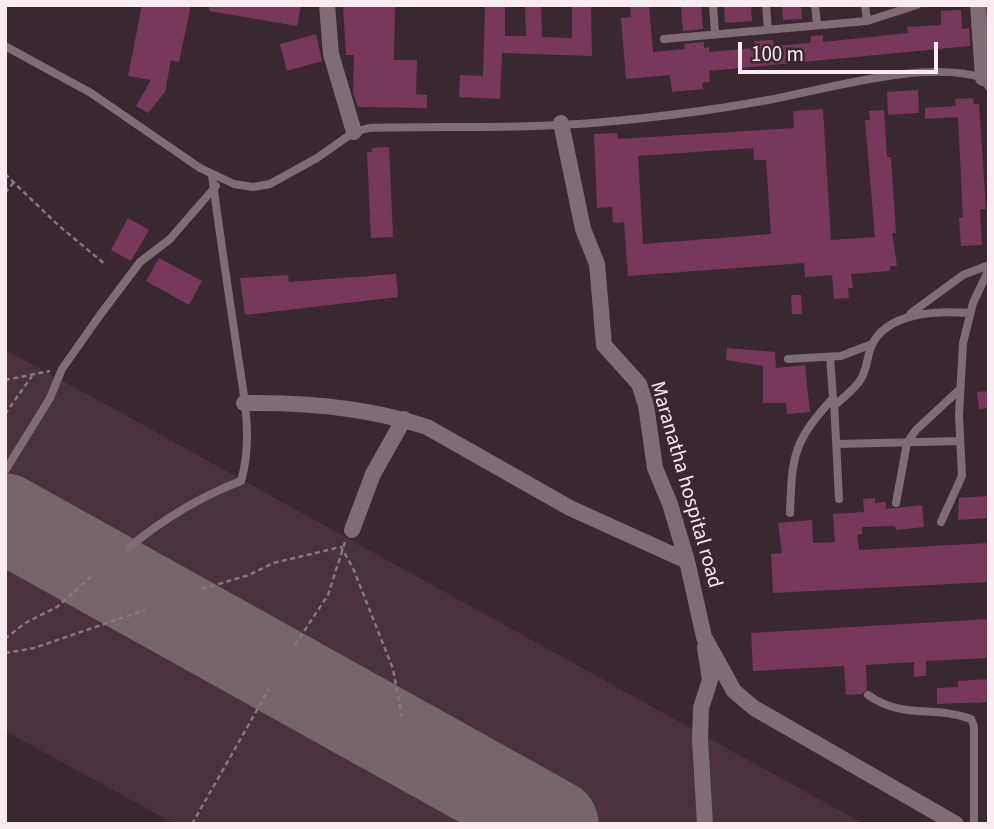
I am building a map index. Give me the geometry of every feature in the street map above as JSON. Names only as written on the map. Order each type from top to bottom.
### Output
[{"type":"street","points":[[327,5],[331,54],[354,132]]},
{"type":"street","points":[[978,5],[986,82]]},
{"type":"street","name":"Maranatha hospital road","points":[[561,123],[583,229],[597,264],[604,345],[639,384],[646,405],[649,443],[655,468],[670,504],[687,561],[704,637],[734,691],[754,708],[956,824]]},
{"type":"street","points":[[244,403],[324,406],[404,419],[427,427],[570,508],[687,561]]},
{"type":"street","points":[[352,530],[373,474],[404,419]]},
{"type":"street","points":[[704,637],[709,680],[701,708],[700,739],[705,824]]},
{"type":"lane","points":[[713,5],[715,34]]},
{"type":"lane","points":[[766,5],[768,29]]},
{"type":"lane","points":[[815,5],[817,24]]},
{"type":"lane","points":[[865,5],[867,21]]},
{"type":"lane","points":[[664,39],[867,21],[916,5]]},
{"type":"lane","points":[[5,46],[91,93],[212,175],[221,180],[253,187],[270,184],[317,158],[354,132],[369,128],[602,122],[709,109],[888,77],[968,72],[986,82]]},
{"type":"lane","points":[[128,548],[153,527],[207,494],[241,481],[247,442],[244,403],[212,175]]},
{"type":"lane","points":[[5,471],[50,398],[62,369],[140,262],[170,239],[221,180]]},
{"type":"lane","points":[[941,522],[960,485],[964,467],[960,441],[959,390],[963,343],[970,313],[989,267]]},
{"type":"lane","points":[[788,359],[848,354],[872,344],[963,275],[989,267]]},
{"type":"lane","points":[[906,317],[936,311],[970,313]]},
{"type":"lane","points":[[790,513],[793,458],[805,429],[861,380],[872,344]]},
{"type":"lane","points":[[831,357],[839,499]]},
{"type":"lane","points":[[897,503],[907,443],[916,430],[959,390]]},
{"type":"lane","points":[[837,444],[960,441]]},
{"type":"lane","points":[[868,695],[894,709],[958,714],[971,719],[974,726],[974,824]]},
{"type":"path","points":[[5,174],[58,225],[106,265]]},
{"type":"path","points":[[5,193],[14,182]]},
{"type":"path","points":[[5,380],[62,369]]},
{"type":"path","points":[[5,414],[32,376]]},
{"type":"path","points":[[295,645],[328,595],[341,548],[352,530]]},
{"type":"path","points":[[202,589],[250,575],[273,564],[341,548]]},
{"type":"path","points":[[341,548],[353,568],[393,669],[402,717]]},
{"type":"path","points":[[5,639],[25,623],[57,607],[93,575]]},
{"type":"path","points":[[5,653],[34,648],[145,611]]},
{"type":"path","points":[[192,824],[269,689]]},
{"type":"shaded area","points":[[5,350],[864,824],[175,824],[5,731]]},
{"type":"building","points":[[142,5],[191,5],[179,62],[171,60],[165,92],[148,113],[136,106],[151,80],[128,76]]},
{"type":"building","points":[[209,5],[301,5],[297,26],[209,11]]},
{"type":"building","points":[[395,5],[394,60],[417,60],[416,94],[427,95],[427,108],[358,107],[353,92],[354,55],[346,55],[343,7]]},
{"type":"building","points":[[485,5],[505,5],[505,36],[526,36],[525,5],[541,5],[542,37],[572,38],[572,5],[591,5],[592,56],[502,53],[500,99],[459,97],[460,75],[483,76]]},
{"type":"building","points":[[630,5],[649,5],[653,52],[685,49],[684,44],[704,42],[704,48],[709,47],[709,52],[755,48],[754,41],[773,40],[774,46],[811,43],[811,36],[823,35],[823,42],[908,33],[907,27],[941,25],[941,11],[961,10],[962,29],[969,28],[970,46],[709,71],[710,82],[702,83],[703,89],[672,92],[670,75],[626,79],[621,18],[631,17]]},
{"type":"building","points":[[681,5],[701,5],[703,29],[683,31]]},
{"type":"building","points":[[724,5],[751,5],[752,21],[725,23]]},
{"type":"building","points":[[782,5],[801,5],[802,19],[783,20]]},
{"type":"building","points":[[316,34],[322,61],[287,71],[280,44]]},
{"type":"building","points":[[918,90],[919,113],[888,115],[887,92]]},
{"type":"building","points":[[973,98],[974,104],[979,104],[986,209],[980,209],[982,245],[961,246],[959,218],[963,217],[958,117],[925,119],[925,108],[956,106],[955,99]]},
{"type":"building","points":[[823,109],[831,240],[875,237],[865,120],[870,120],[869,111],[884,110],[887,157],[891,157],[896,233],[892,233],[897,266],[890,266],[890,271],[851,274],[853,288],[848,288],[849,298],[834,299],[832,275],[805,277],[804,263],[628,276],[624,222],[613,223],[612,207],[597,208],[594,134],[617,133],[618,139],[794,128],[793,111]],"holes":[[[753,148],[754,160],[766,160],[771,234],[643,244],[638,156]]]},
{"type":"building","points":[[389,147],[393,237],[371,238],[367,152],[372,152],[372,148]]},
{"type":"building","points":[[128,218],[149,230],[131,261],[111,250]]},
{"type":"building","points":[[159,258],[202,281],[189,305],[146,281]]},
{"type":"building","points":[[396,274],[398,297],[245,315],[240,278],[288,275],[289,282]]},
{"type":"building","points":[[791,295],[801,295],[802,314],[792,314]]},
{"type":"building","points":[[727,348],[775,352],[776,368],[805,365],[810,412],[787,414],[786,403],[763,403],[763,366],[726,360]]},
{"type":"building","points":[[989,391],[989,408],[979,409],[977,392]]},
{"type":"building","points":[[987,496],[989,518],[958,520],[959,498]]},
{"type":"building","points":[[875,498],[875,503],[886,502],[886,509],[922,505],[924,527],[896,530],[895,526],[862,527],[862,534],[857,535],[859,550],[989,543],[989,582],[773,593],[771,554],[782,553],[778,523],[812,520],[813,543],[835,542],[833,514],[864,512],[863,499]]},
{"type":"building","points":[[989,619],[989,658],[926,661],[926,676],[914,677],[914,662],[866,665],[867,689],[862,694],[846,695],[844,666],[753,671],[751,633]]},
{"type":"building","points":[[989,679],[989,702],[937,704],[937,688],[958,687],[958,681]]},
{"type":"runway","points":[[5,518],[554,824]]}]
